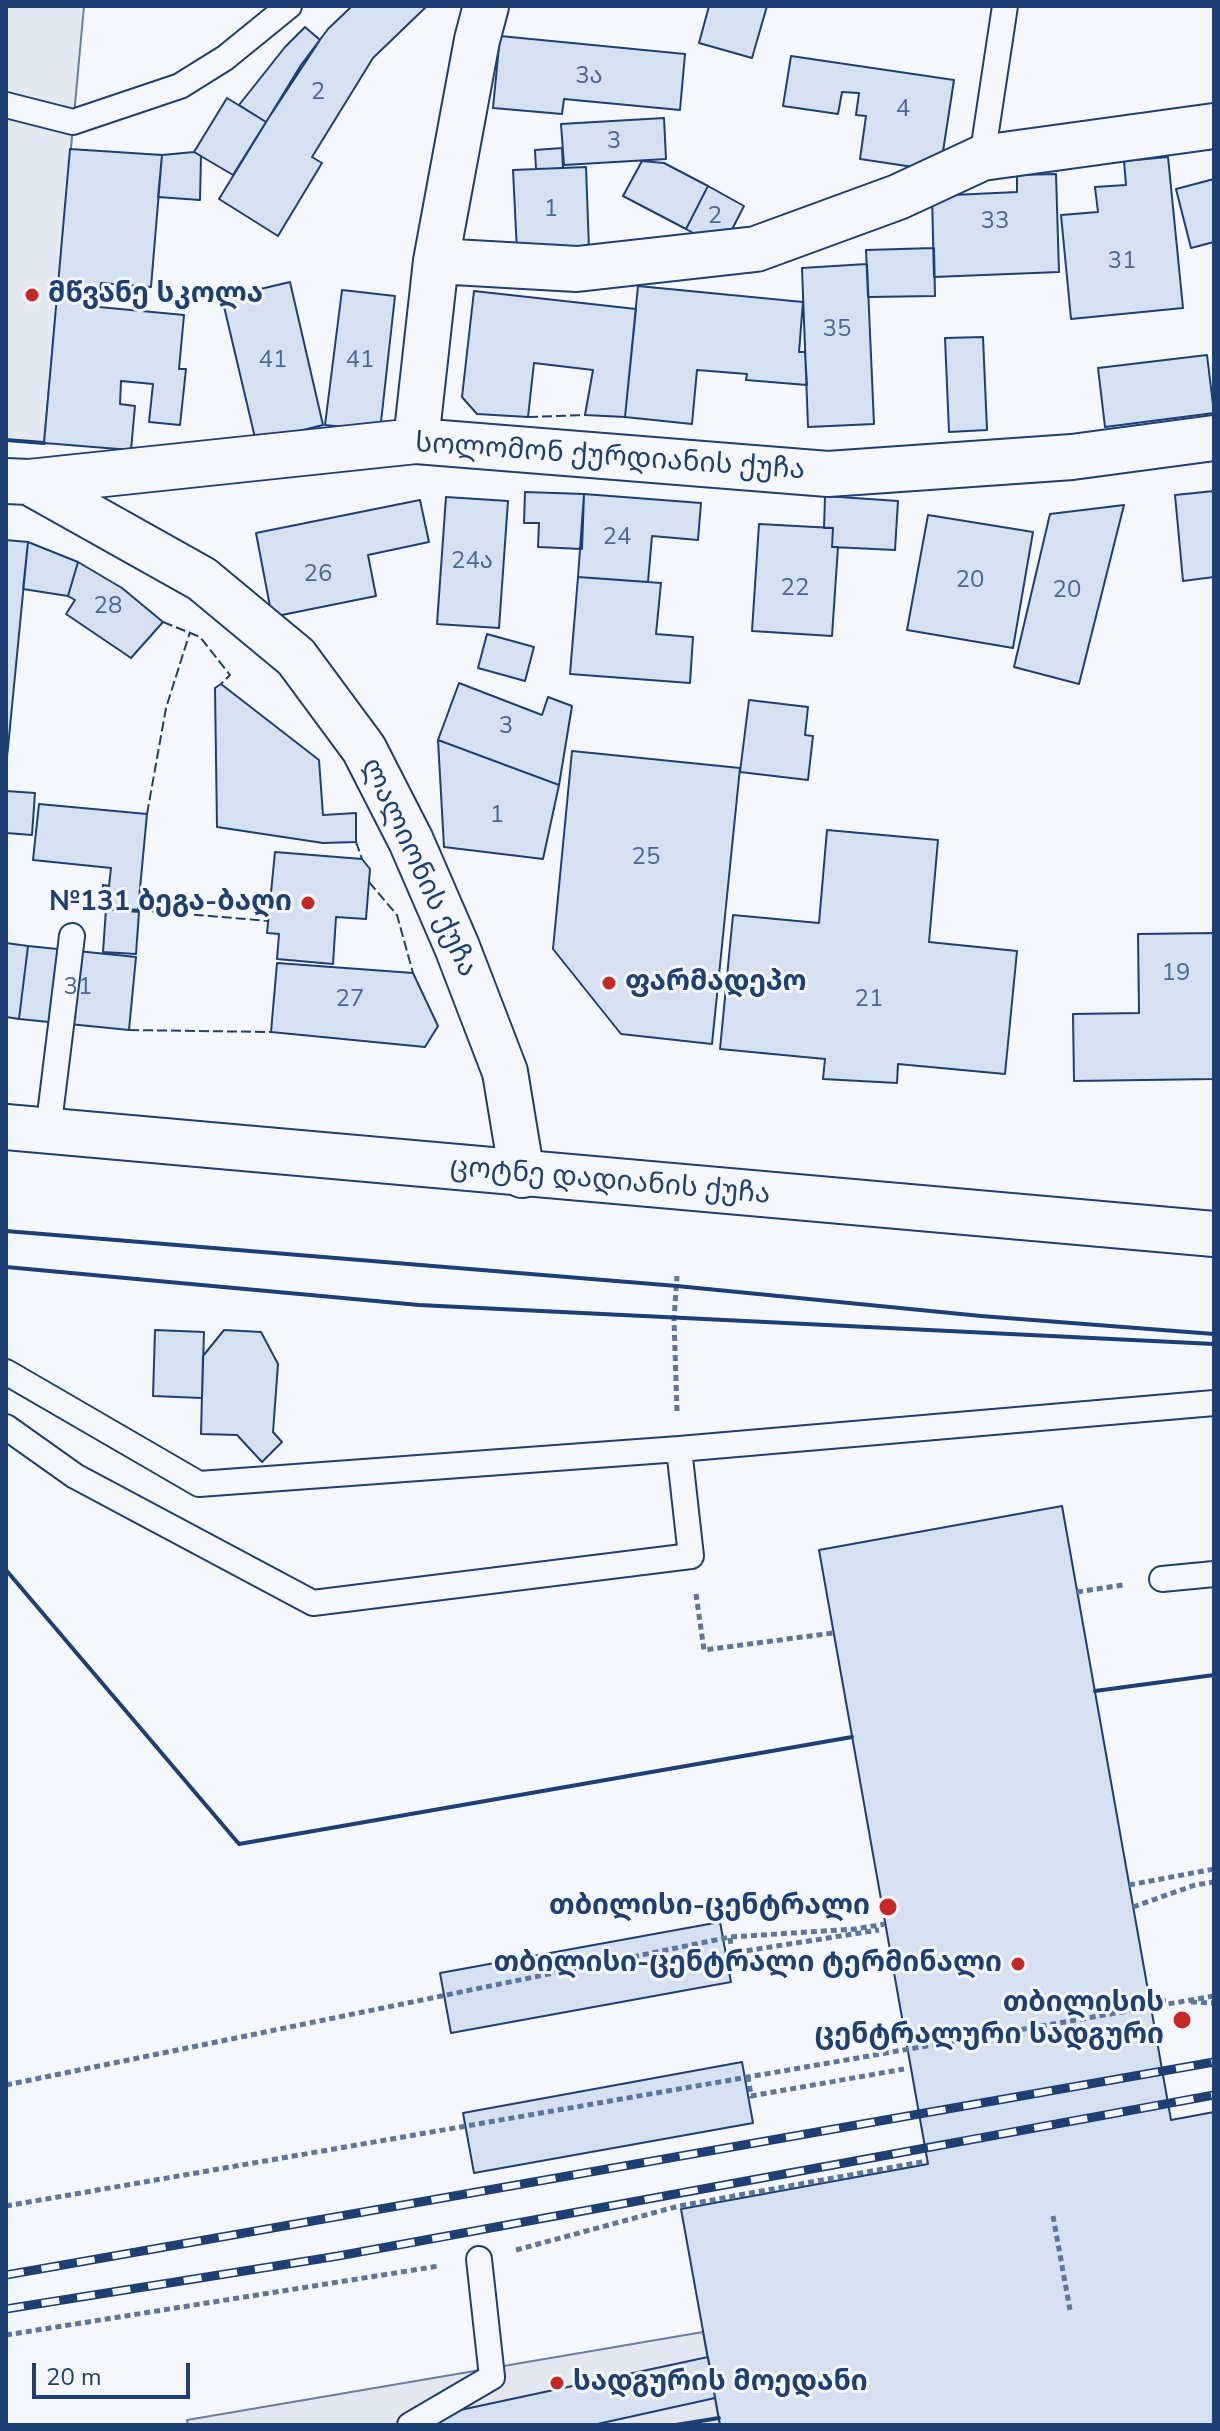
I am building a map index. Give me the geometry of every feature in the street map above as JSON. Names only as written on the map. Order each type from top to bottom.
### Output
[{"type":"street","points":[[416,441],[436,261],[486,6]]},
{"type":"street","points":[[436,261],[577,269],[756,249],[898,197],[982,158],[1214,126]]},
{"type":"street","name":"სოლომონ ქურდიანის ქუჩა","points":[[17,482],[416,441],[828,474],[1072,457],[1214,438]]},
{"type":"street","name":"ლალიონის ქუჩა","points":[[17,482],[202,579],[296,657],[364,749],[423,867],[505,1072],[522,1175]]},
{"type":"street","name":"ცოტნე დადიანის ქუჩა","points":[[27,1129],[1214,1234]]},
{"type":"lane","points":[[6,105],[73,122],[180,86],[225,58],[289,6]]},
{"type":"lane","points":[[982,158],[1005,6]]},
{"type":"lane","points":[[27,1129],[72,936]]},
{"type":"lane","points":[[6,1372],[199,1484],[679,1449],[1214,1403]]},
{"type":"lane","points":[[6,1427],[75,1476],[313,1603],[691,1556],[679,1449]]},
{"type":"lane","points":[[1162,1579],[1214,1574]]},
{"type":"lane","points":[[410,2425],[492,2377],[479,2259]]},
{"type":"path","points":[[677,1276],[674,1319],[679,1449]]},
{"type":"path","points":[[691,1556],[704,1650],[833,1633]]},
{"type":"path","points":[[1077,1592],[1162,1579]]},
{"type":"path","points":[[1129,1885],[1214,1869]]},
{"type":"path","points":[[1133,1907],[1195,1885],[1214,1882]]},
{"type":"path","points":[[6,2085],[730,1937],[855,1929],[885,1924]]},
{"type":"path","points":[[730,1937],[732,1953],[879,1930]]},
{"type":"path","points":[[6,2206],[1214,1996]]},
{"type":"path","points":[[1150,2000],[1214,2003]]},
{"type":"path","points":[[748,2076],[751,2096],[904,2069]]},
{"type":"path","points":[[6,2335],[479,2259],[679,2206],[927,2161]]},
{"type":"path","points":[[1053,2216],[1070,2310]]},
{"type":"shaded area","name":"მწვანე სკოლა","points":[[6,6],[84,6],[44,443],[6,440]]},
{"type":"shaded area","name":"სადგურის მოედანი","points":[[703,2332],[720,2425],[188,2425],[187,2420]]},
{"type":"building","points":[[352,6],[427,6],[373,58],[312,157],[322,163],[278,236],[219,199],[301,65],[328,29]]},
{"type":"building","points":[[709,6],[767,6],[752,58],[699,43]]},
{"type":"building","points":[[305,27],[320,40],[266,122],[239,105]]},
{"type":"building","points":[[500,36],[685,54],[680,110],[564,99],[562,114],[493,108]]},
{"type":"building","points":[[791,56],[954,80],[940,171],[860,159],[866,116],[856,115],[859,93],[842,92],[838,114],[783,106]]},
{"type":"building","points":[[227,98],[266,122],[233,175],[194,152]]},
{"type":"building","points":[[664,118],[666,159],[564,165],[561,124]]},
{"type":"building","points":[[562,148],[563,168],[536,169],[535,150]]},
{"type":"building","points":[[70,149],[162,155],[151,287],[101,283],[99,307],[184,315],[179,369],[186,369],[180,425],[149,422],[153,384],[121,381],[120,404],[135,406],[131,450],[44,443]]},
{"type":"building","points":[[194,152],[201,156],[200,200],[158,197],[162,155]]},
{"type":"building","points":[[1168,157],[1183,308],[1071,319],[1061,215],[1098,212],[1095,187],[1126,185],[1124,161]]},
{"type":"building","points":[[642,161],[664,163],[708,186],[686,229],[623,196]]},
{"type":"building","points":[[586,167],[589,249],[517,252],[513,170]]},
{"type":"building","points":[[1056,174],[1059,272],[934,277],[932,196],[1017,192],[1017,175]]},
{"type":"building","points":[[1214,179],[1214,242],[1191,248],[1176,189]]},
{"type":"building","points":[[708,186],[744,206],[722,249],[686,229]]},
{"type":"building","points":[[934,248],[935,296],[868,297],[866,250]]},
{"type":"building","points":[[867,264],[874,424],[808,427],[802,268]]},
{"type":"building","points":[[290,282],[323,425],[256,442],[222,298]]},
{"type":"building","points":[[638,286],[803,302],[799,352],[805,352],[807,385],[746,380],[747,374],[697,370],[692,424],[625,417]]},
{"type":"building","points":[[342,290],[395,296],[380,431],[325,425]]},
{"type":"building","points":[[474,291],[636,309],[625,417],[585,415],[593,370],[534,363],[528,417],[477,414],[462,397]]},
{"type":"building","points":[[983,337],[987,430],[949,432],[945,338]]},
{"type":"building","points":[[1207,355],[1214,413],[1105,427],[1098,368]]},
{"type":"building","points":[[1214,491],[1214,577],[1183,581],[1175,495]]},
{"type":"building","points":[[525,492],[584,494],[582,549],[538,547],[539,523],[524,523]]},
{"type":"building","points":[[584,494],[701,503],[698,540],[652,536],[648,582],[578,577]]},
{"type":"building","points":[[825,496],[898,501],[895,550],[832,547],[833,528],[824,528]]},
{"type":"building","points":[[446,497],[508,501],[499,628],[437,624]]},
{"type":"building","points":[[420,500],[429,542],[368,555],[376,596],[272,617],[256,533]]},
{"type":"building","points":[[1124,505],[1079,684],[1014,667],[1050,514]]},
{"type":"building","points":[[928,515],[1033,532],[1013,648],[907,630]]},
{"type":"building","points":[[759,524],[833,528],[832,547],[838,547],[832,636],[752,631]]},
{"type":"building","points":[[6,540],[28,542],[6,768]]},
{"type":"building","points":[[28,542],[78,562],[68,596],[23,589]]},
{"type":"building","points":[[78,562],[122,588],[163,622],[131,658],[66,614],[75,600],[68,596]]},
{"type":"building","points":[[578,577],[661,583],[656,634],[693,637],[690,683],[570,674]]},
{"type":"building","points":[[487,634],[534,647],[525,681],[478,668]]},
{"type":"building","points":[[459,683],[542,715],[548,697],[572,706],[559,785],[438,740]]},
{"type":"building","points":[[221,684],[319,760],[323,815],[356,813],[356,842],[323,843],[217,827],[215,688]]},
{"type":"building","points":[[749,700],[808,707],[805,735],[813,736],[808,780],[740,772]]},
{"type":"building","points":[[438,740],[559,785],[543,859],[444,847]]},
{"type":"building","points":[[572,751],[740,768],[712,1044],[621,1034],[553,949]]},
{"type":"building","points":[[6,791],[35,793],[32,835],[6,833]]},
{"type":"building","points":[[39,804],[147,814],[138,910],[101,906],[103,885],[109,886],[111,868],[33,860]]},
{"type":"building","points":[[827,830],[938,840],[929,942],[1017,951],[1005,1074],[898,1064],[897,1083],[823,1079],[825,1059],[720,1049],[733,915],[819,923]]},
{"type":"building","points":[[275,852],[362,859],[370,869],[366,919],[336,917],[333,964],[277,959],[279,934],[267,933]]},
{"type":"building","points":[[106,909],[139,912],[136,954],[103,952]]},
{"type":"building","points":[[1214,933],[1214,1079],[1074,1081],[1073,1014],[1139,1013],[1138,934]]},
{"type":"building","points":[[6,943],[28,946],[19,1019],[6,1017]]},
{"type":"building","points":[[28,946],[136,957],[129,1030],[19,1019]]},
{"type":"building","points":[[277,963],[413,973],[438,1026],[425,1047],[271,1032]]},
{"type":"building","points":[[155,1330],[204,1332],[202,1398],[153,1396]]},
{"type":"building","points":[[224,1330],[261,1332],[278,1364],[273,1432],[282,1442],[262,1462],[237,1435],[201,1434],[203,1356]]},
{"type":"building","name":"თბილისი-ცენტრალი ტერმინალი","points":[[1062,1506],[1171,2120],[1214,2112],[1214,2425],[720,2425],[681,2209],[928,2164],[819,1550]]},
{"type":"building","points":[[720,1922],[731,1982],[451,2033],[440,1973]]},
{"type":"building","points":[[742,2062],[753,2123],[474,2173],[463,2113]]},
{"type":"building","points":[[708,2357],[715,2398],[593,2425],[439,2425],[437,2415]]},
{"type":"railway","points":[[6,2275],[1214,2062]]},
{"type":"railway","points":[[6,2309],[338,2256],[1214,2095]]},
{"type":"fence","points":[[528,417],[585,415]]},
{"type":"fence","points":[[163,622],[200,637],[230,675],[221,684]]},
{"type":"fence","points":[[147,814],[166,708],[190,632]]},
{"type":"fence","points":[[356,842],[362,859]]},
{"type":"fence","points":[[369,882],[397,915],[413,973]]},
{"type":"fence","points":[[138,910],[269,921]]},
{"type":"fence","points":[[129,1030],[271,1032]]},
{"type":"wall","points":[[6,440],[44,443]]},
{"type":"wall","points":[[6,1231],[1214,1334]]},
{"type":"wall","points":[[6,1267],[419,1305],[1214,1344]]},
{"type":"wall","points":[[6,1570],[239,1844],[852,1737]]},
{"type":"wall","points":[[1095,1691],[1214,1675]]},
{"type":"wall","points":[[676,2425],[719,2418]]},
{"type":"place","name":"მწვანე სკოლა","points":[[32,295]]},
{"type":"place","name":"№131 ბეგა-ბაღი","points":[[308,903]]},
{"type":"place","name":"ფარმადეპო","points":[[609,983]]},
{"type":"place","name":"თბილისი-ცენტრალი","points":[[888,1907]]},
{"type":"place","name":"თბილისი-ცენტრალი ტერმინალი","points":[[1018,1964]]},
{"type":"place","name":"თბილისის ცენტრალური სადგური","points":[[1182,2020]]},
{"type":"place","name":"სადგურის მოედანი","points":[[557,2383]]}]
